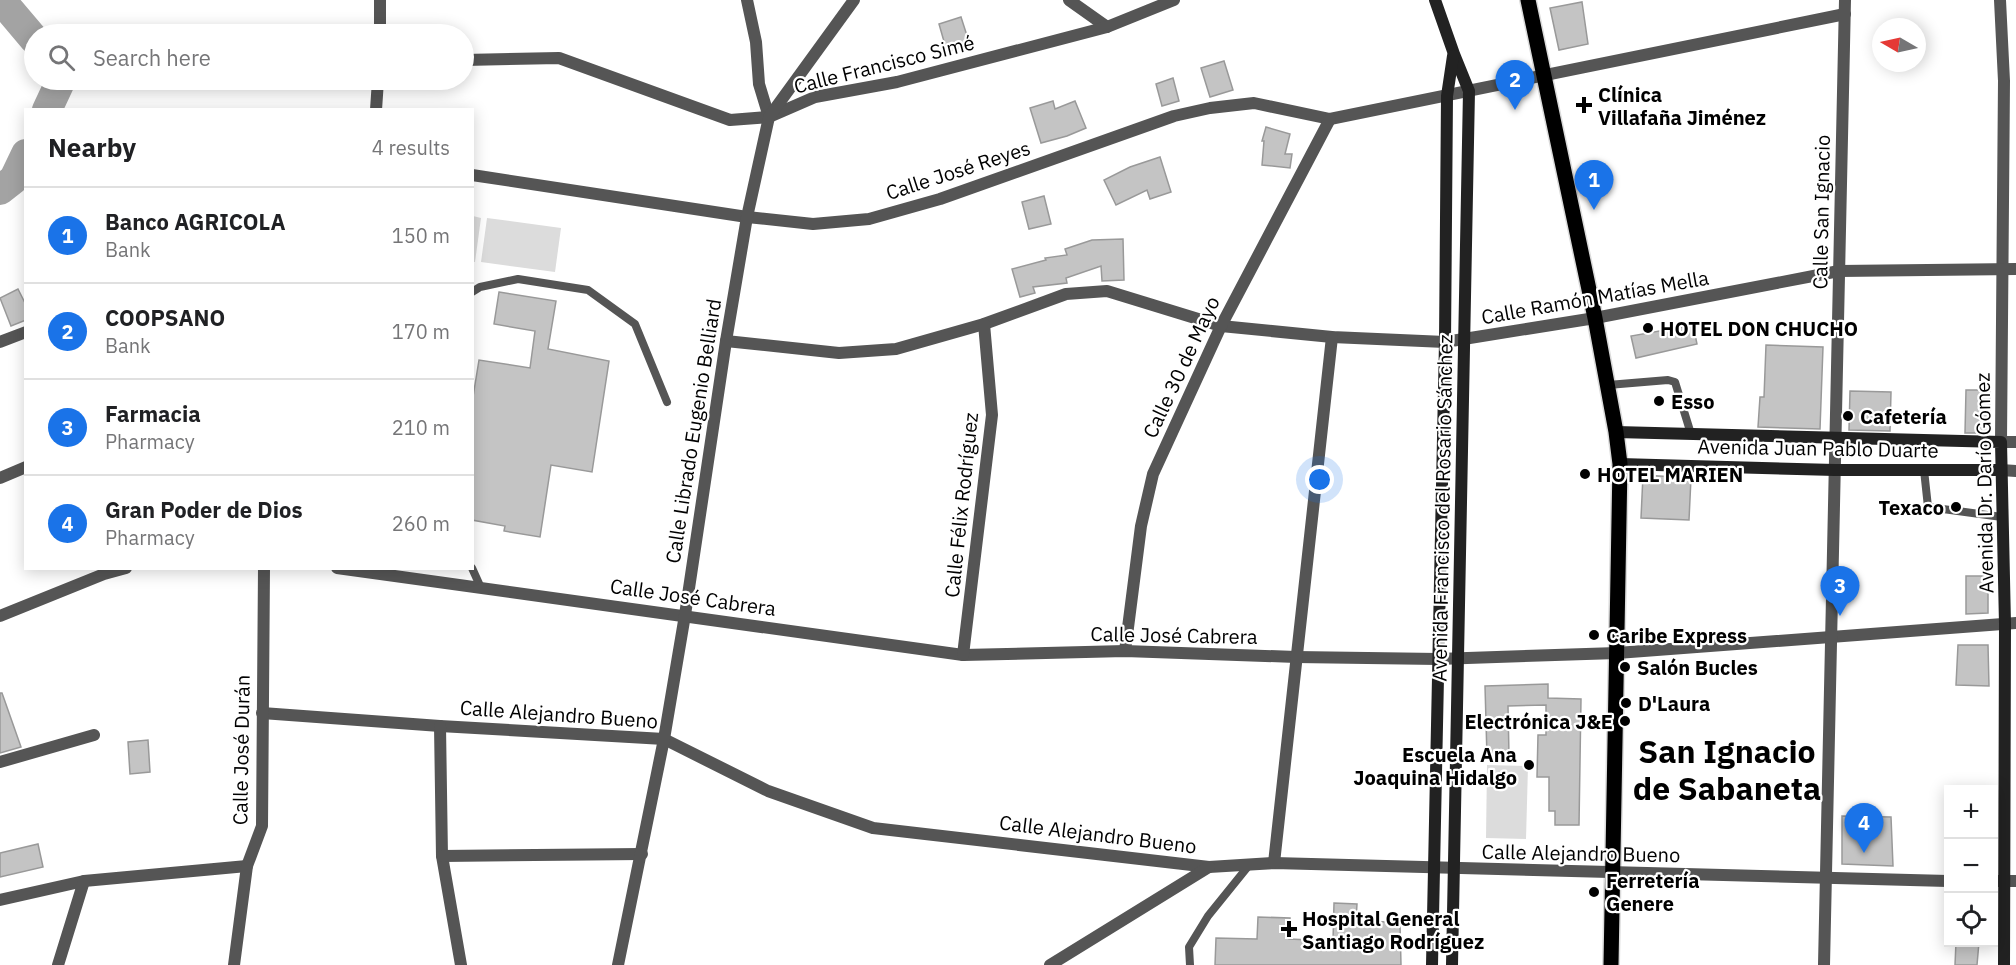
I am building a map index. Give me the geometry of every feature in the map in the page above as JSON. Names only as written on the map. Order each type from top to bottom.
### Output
[{"type":"main road","name":"Avenida Francisco del Rosario Sánchez","points":[[1435,0],[1469,91],[1452,965]]},
{"type":"main road","points":[[1528,0],[1595,318],[1620,464],[1611,965]]},
{"type":"main road","name":"Avenida Francisco del Rosario Sánchez","points":[[1432,965],[1445,342],[1447,96],[1454,54]]},
{"type":"main road","name":"Avenida Juan Pablo Duarte","points":[[1616,432],[2001,442]]},
{"type":"main road","name":"Avenida Dr. Darío Gómez","points":[[2001,442],[2002,517],[2011,623],[2004,965]]},
{"type":"main road","name":"Avenida Juan Pablo Duarte","points":[[1620,464],[1835,470],[2001,470]]},
{"type":"street","points":[[380,0],[380,24]]},
{"type":"street","points":[[747,0],[756,42],[759,84],[769,117]]},
{"type":"street","name":"Calle Librado Eugenio Belliard","points":[[618,965],[664,740],[726,341],[747,217],[769,117],[854,0]]},
{"type":"street","points":[[1069,0],[1107,27]]},
{"type":"street","name":"Calle Francisco Simé","points":[[474,60],[559,58],[730,120],[769,117],[815,97],[897,82],[1107,27],[1174,0]]},
{"type":"street","name":"Calle San Ignacio","points":[[1824,965],[1845,0]]},
{"type":"street","name":"Avenida Dr. Darío Gómez","points":[[2000,0],[2010,269],[2001,442]]},
{"type":"street","name":"Calle José Reyes","points":[[474,175],[747,217],[813,224],[869,219],[940,199],[1174,117],[1210,108],[1254,104],[1330,119],[1845,14]]},
{"type":"street","points":[[376,108],[377,90]]},
{"type":"street","name":"Calle 30 de Mayo","points":[[1125,651],[1141,526],[1153,474],[1221,326],[1330,119]]},
{"type":"street","name":"Calle Ramón Matías Mella","points":[[726,341],[839,353],[896,349],[984,324],[1066,294],[1107,291],[1221,326],[1332,337],[1445,342],[1595,318],[1839,271],[2010,269]]},
{"type":"street","name":"Calle Félix Rodríguez","points":[[963,655],[992,415],[984,324]]},
{"type":"street","points":[[0,342],[24,333]]},
{"type":"street","points":[[1275,864],[1332,337]]},
{"type":"street","name":"Avenida Juan Pablo Duarte","points":[[2001,442],[2016,442]]},
{"type":"street","points":[[0,478],[24,468]]},
{"type":"street","name":"Avenida Juan Pablo Duarte","points":[[2001,470],[2016,471]]},
{"type":"street","name":"Calle José Durán","points":[[234,965],[247,866],[262,826],[264,570]]},
{"type":"street","name":"Calle José Cabrera","points":[[352,570],[963,655],[1125,651],[1438,659],[1617,653],[2011,623]]},
{"type":"street","points":[[0,616],[103,571]]},
{"type":"street","name":"Calle Alejandro Bueno","points":[[262,713],[664,740],[768,790],[873,828],[1209,867],[1275,864],[1944,881]]},
{"type":"street","points":[[440,726],[442,856],[461,965]]},
{"type":"street","points":[[0,762],[94,735]]},
{"type":"street","points":[[442,856],[642,854]]},
{"type":"street","points":[[0,900],[84,881],[247,866]]},
{"type":"street","points":[[1050,965],[1209,867]]},
{"type":"street","points":[[58,965],[84,881]]},
{"type":"lane","points":[[474,291],[480,287],[518,279],[588,290],[635,324],[667,402]]},
{"type":"lane","points":[[1608,385],[1668,380],[1675,382],[1691,434]]},
{"type":"lane","points":[[1924,470],[1928,507],[2002,517]]},
{"type":"lane","points":[[473,570],[482,588]]},
{"type":"lane","points":[[1190,965],[1189,947],[1208,916],[1251,864]]},
{"type":"shaded area","points":[[474,216],[481,218],[474,262]]},
{"type":"shaded area","points":[[487,218],[561,228],[555,272],[481,262]]},
{"type":"shaded area","points":[[1487,765],[1528,766],[1526,839],[1486,838]]},
{"type":"building","points":[[1582,2],[1588,44],[1559,50],[1550,8]]},
{"type":"building","points":[[961,17],[970,45],[947,52],[939,24]]},
{"type":"building","points":[[1224,61],[1233,90],[1210,97],[1201,68]]},
{"type":"building","points":[[1173,78],[1179,101],[1162,106],[1156,84]]},
{"type":"building","points":[[1053,101],[1055,109],[1075,101],[1086,128],[1041,143],[1030,108]]},
{"type":"building","points":[[1266,127],[1290,134],[1285,154],[1292,154],[1290,168],[1262,165],[1264,141],[1262,141]]},
{"type":"building","points":[[1160,157],[1171,192],[1150,199],[1147,190],[1116,205],[1104,180],[1130,167]]},
{"type":"building","points":[[1044,196],[1051,224],[1029,229],[1022,202]]},
{"type":"building","points":[[1123,239],[1124,280],[1102,281],[1101,266],[1066,278],[1067,283],[1033,287],[1035,293],[1020,297],[1012,269],[1046,260],[1045,258],[1067,255],[1065,249],[1092,240]]},
{"type":"building","points":[[18,289],[24,301],[24,321],[11,326],[0,298]]},
{"type":"building","points":[[499,292],[556,301],[548,349],[609,361],[592,472],[551,465],[540,537],[504,531],[505,526],[474,520],[474,391],[479,360],[530,368],[535,331],[494,324]]},
{"type":"building","points":[[1693,325],[1697,344],[1636,358],[1631,336]]},
{"type":"building","points":[[1766,345],[1823,347],[1820,429],[1758,427],[1760,397],[1764,397]]},
{"type":"building","points":[[1966,390],[1990,390],[1989,433],[1965,433]]},
{"type":"building","points":[[1850,391],[1891,392],[1890,431],[1849,430]]},
{"type":"building","points":[[1643,475],[1691,478],[1689,520],[1641,518]]},
{"type":"building","points":[[1966,576],[1988,576],[1988,613],[1966,614]]},
{"type":"building","points":[[1958,645],[1988,645],[1989,686],[1956,685]]},
{"type":"building","points":[[1548,684],[1548,698],[1581,699],[1579,825],[1555,825],[1555,811],[1549,811],[1549,777],[1537,777],[1538,735],[1546,735],[1546,705],[1508,706],[1509,756],[1487,757],[1485,686]]},
{"type":"building","points":[[0,693],[2,693],[21,747],[0,753]]},
{"type":"building","points":[[148,740],[150,772],[130,774],[128,742]]},
{"type":"building","points":[[1842,816],[1891,817],[1893,866],[1842,864]]},
{"type":"building","points":[[38,844],[43,867],[0,877],[0,853]]},
{"type":"building","points":[[1334,903],[1357,904],[1356,920],[1400,923],[1401,965],[1215,965],[1216,938],[1257,939],[1258,917],[1290,918],[1289,939],[1333,941]]},
{"type":"building","points":[[1956,947],[1979,947],[1977,965],[1955,965]]},
{"type":"waterway","points":[[1,0],[24,27]]},
{"type":"waterway","points":[[48,108],[56,90]]},
{"type":"waterway","points":[[0,190],[14,179],[24,158]]},
{"type":"place","name":"Clínica Villafaña Jiménez","points":[[1584,105]]},
{"type":"place","name":"COOPSANO","points":[[1515,110]]},
{"type":"place","name":"Banco AGRICOLA","points":[[1594,210]]},
{"type":"place","name":"HOTEL DON CHUCHO","points":[[1648,328]]},
{"type":"place","name":"Esso","points":[[1659,401]]},
{"type":"place","name":"Cafetería","points":[[1848,416]]},
{"type":"place","name":"HOTEL MARIEN","points":[[1585,474]]},
{"type":"place","name":"Texaco","points":[[1956,507]]},
{"type":"place","name":"Farmacia","points":[[1840,616]]},
{"type":"place","name":"Caribe Express","points":[[1594,635]]},
{"type":"place","name":"Salón Bucles","points":[[1625,667]]},
{"type":"place","name":"D'Laura","points":[[1626,703]]},
{"type":"place","name":"Electrónica J&E","points":[[1625,721]]},
{"type":"place","name":"Escuela Ana Joaquina Hidalgo","points":[[1529,765]]},
{"type":"place","name":"Gran Poder de Dios","points":[[1864,853]]},
{"type":"place","name":"Ferretería Genere","points":[[1594,892]]},
{"type":"place","name":"Hospital General Santiago Rodríguez","points":[[1289,929]]},
{"type":"district","name":"San Ignacio de Sabaneta","points":[[1727,770]]}]
